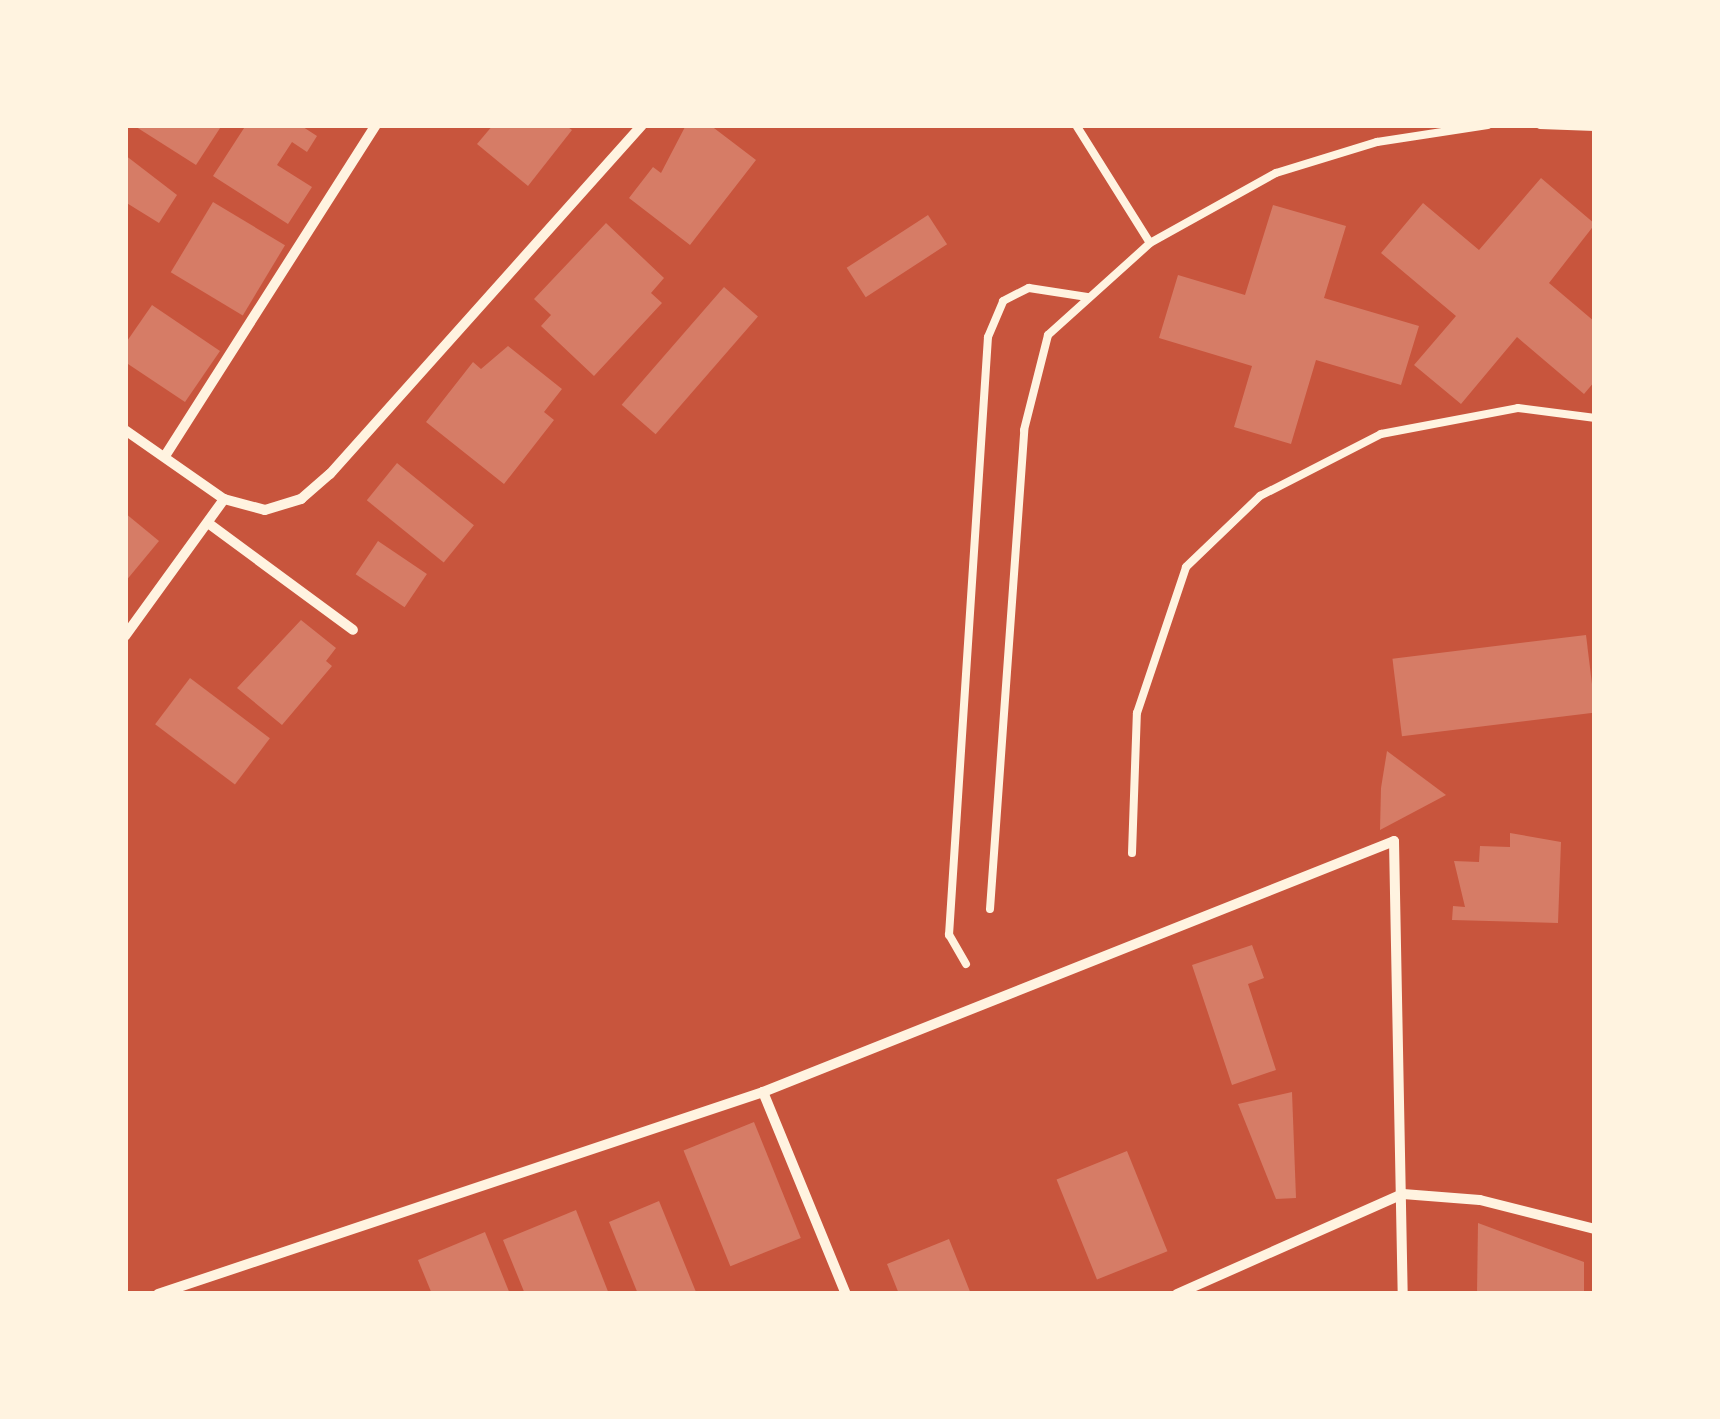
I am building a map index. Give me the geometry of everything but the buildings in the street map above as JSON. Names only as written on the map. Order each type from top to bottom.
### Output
[{"type":"street","points":[[165,456],[376,125]]},
{"type":"street","points":[[125,430],[224,500],[266,510],[301,499],[330,474],[642,125]]},
{"type":"street","points":[[125,636],[224,500]]},
{"type":"street","points":[[208,522],[353,630]]},
{"type":"street","points":[[158,1294],[764,1092],[1394,841],[1403,1294]]},
{"type":"street","points":[[764,1092],[846,1294]]},
{"type":"street","points":[[1177,1294],[1403,1194],[1480,1200],[1595,1229]]},
{"type":"lane","points":[[1076,125],[1150,243]]},
{"type":"lane","points":[[990,909],[1024,430],[1048,335],[1150,243],[1276,173],[1377,142],[1488,125]]},
{"type":"lane","points":[[1540,125],[1595,127]]},
{"type":"lane","points":[[966,964],[949,935],[988,337],[1003,302],[1029,288],[1086,297]]},
{"type":"lane","points":[[1132,853],[1137,713],[1186,567],[1260,496],[1382,434],[1518,408],[1595,418]]}]
